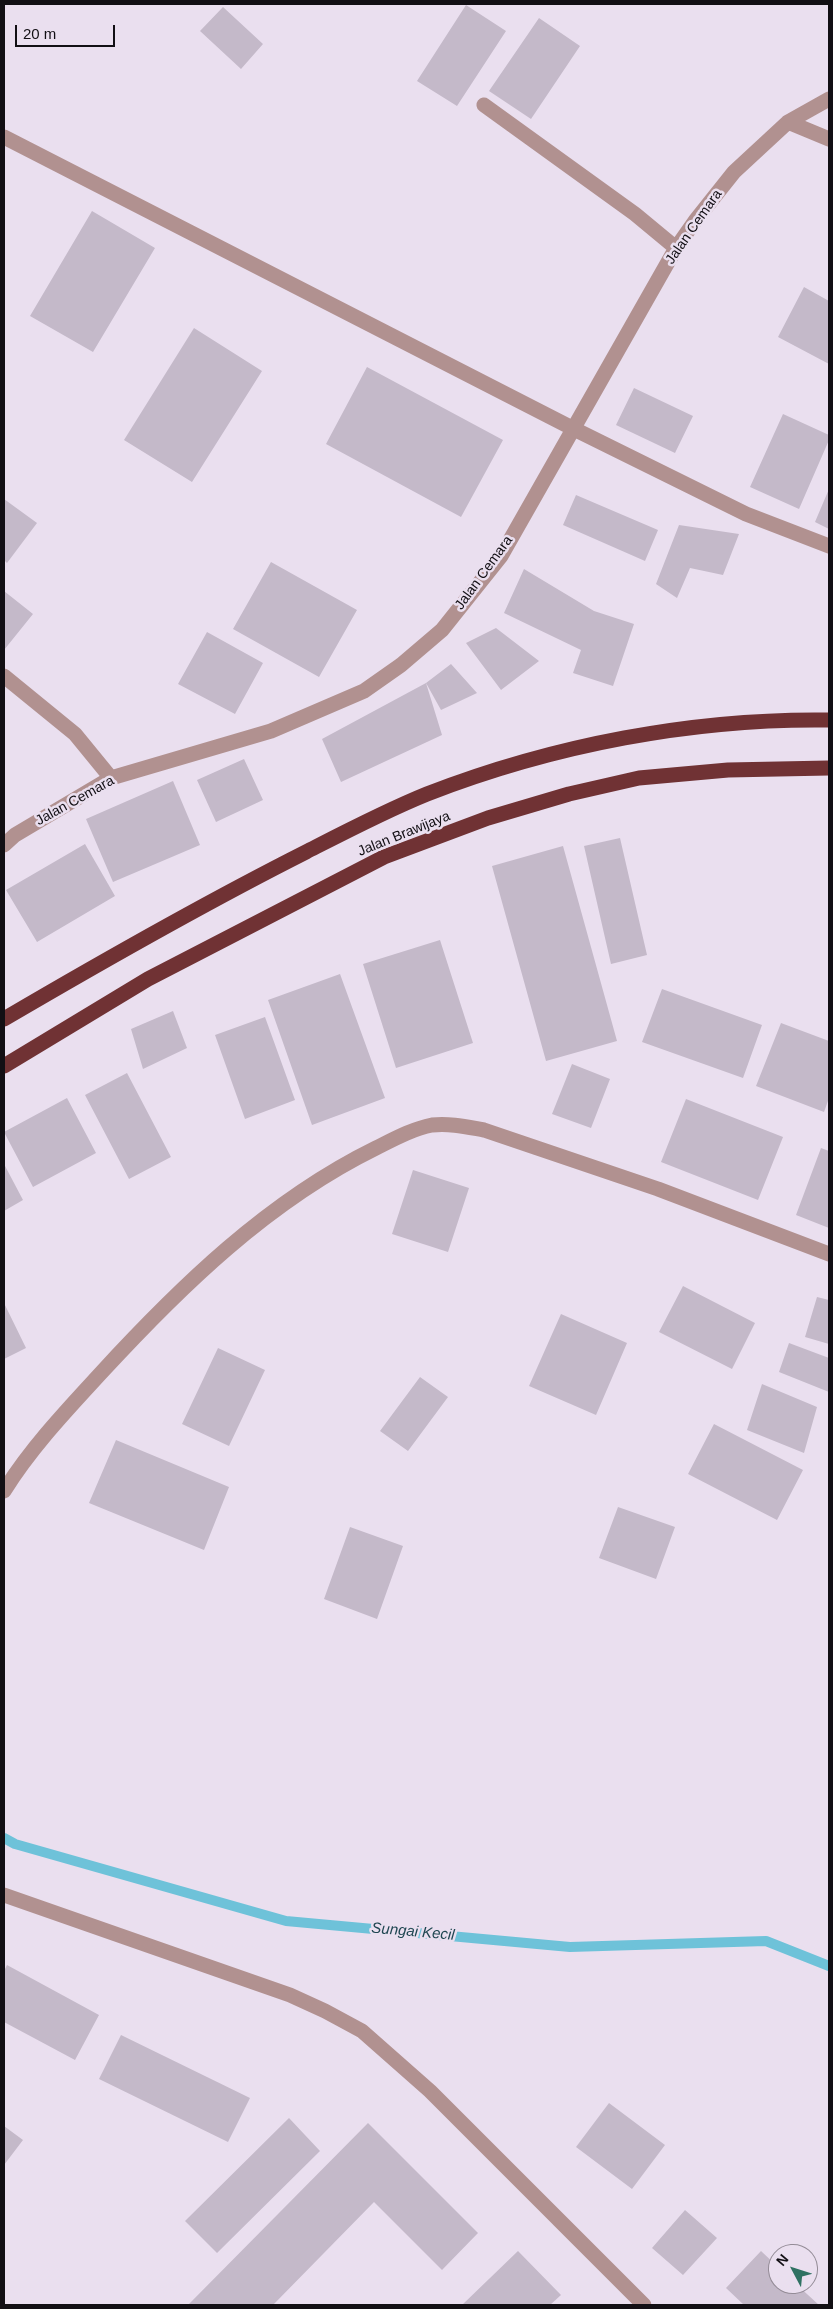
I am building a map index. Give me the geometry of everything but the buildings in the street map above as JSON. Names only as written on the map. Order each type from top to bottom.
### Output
[{"type":"highway","name":"Jalan Brawijaya","points":[[4,1019],[139,940],[267,872],[426,795],[496,770],[589,746],[694,727],[786,719],[829,720]]},
{"type":"highway","name":"Jalan Brawijaya","points":[[4,1066],[148,979],[375,862],[488,818],[569,794],[639,778],[728,770],[829,768]]},
{"type":"street","name":"Jalan Cemara","points":[[4,845],[15,835],[112,778],[271,731],[364,691],[401,665],[442,630],[501,556],[676,248],[695,221],[734,172],[788,122],[829,99]]},
{"type":"street","points":[[484,105],[635,214],[676,248]]},
{"type":"street","points":[[788,122],[829,139]]},
{"type":"street","points":[[4,137],[574,429],[746,514],[829,546]]},
{"type":"street","points":[[4,676],[74,734],[112,778]]},
{"type":"street","points":[[4,1491],[24,1459],[120,1352],[147,1323],[226,1248],[310,1186],[362,1155],[413,1130],[433,1125],[455,1125],[484,1130],[658,1189],[829,1254]]},
{"type":"street","points":[[4,1895],[290,1996],[325,2011],[362,2031],[437,2098],[644,2305]]},
{"type":"waterway","name":"Sungai Kecil","points":[[4,1838],[15,1844],[286,1921],[570,1947],[766,1941],[829,1966]]}]
